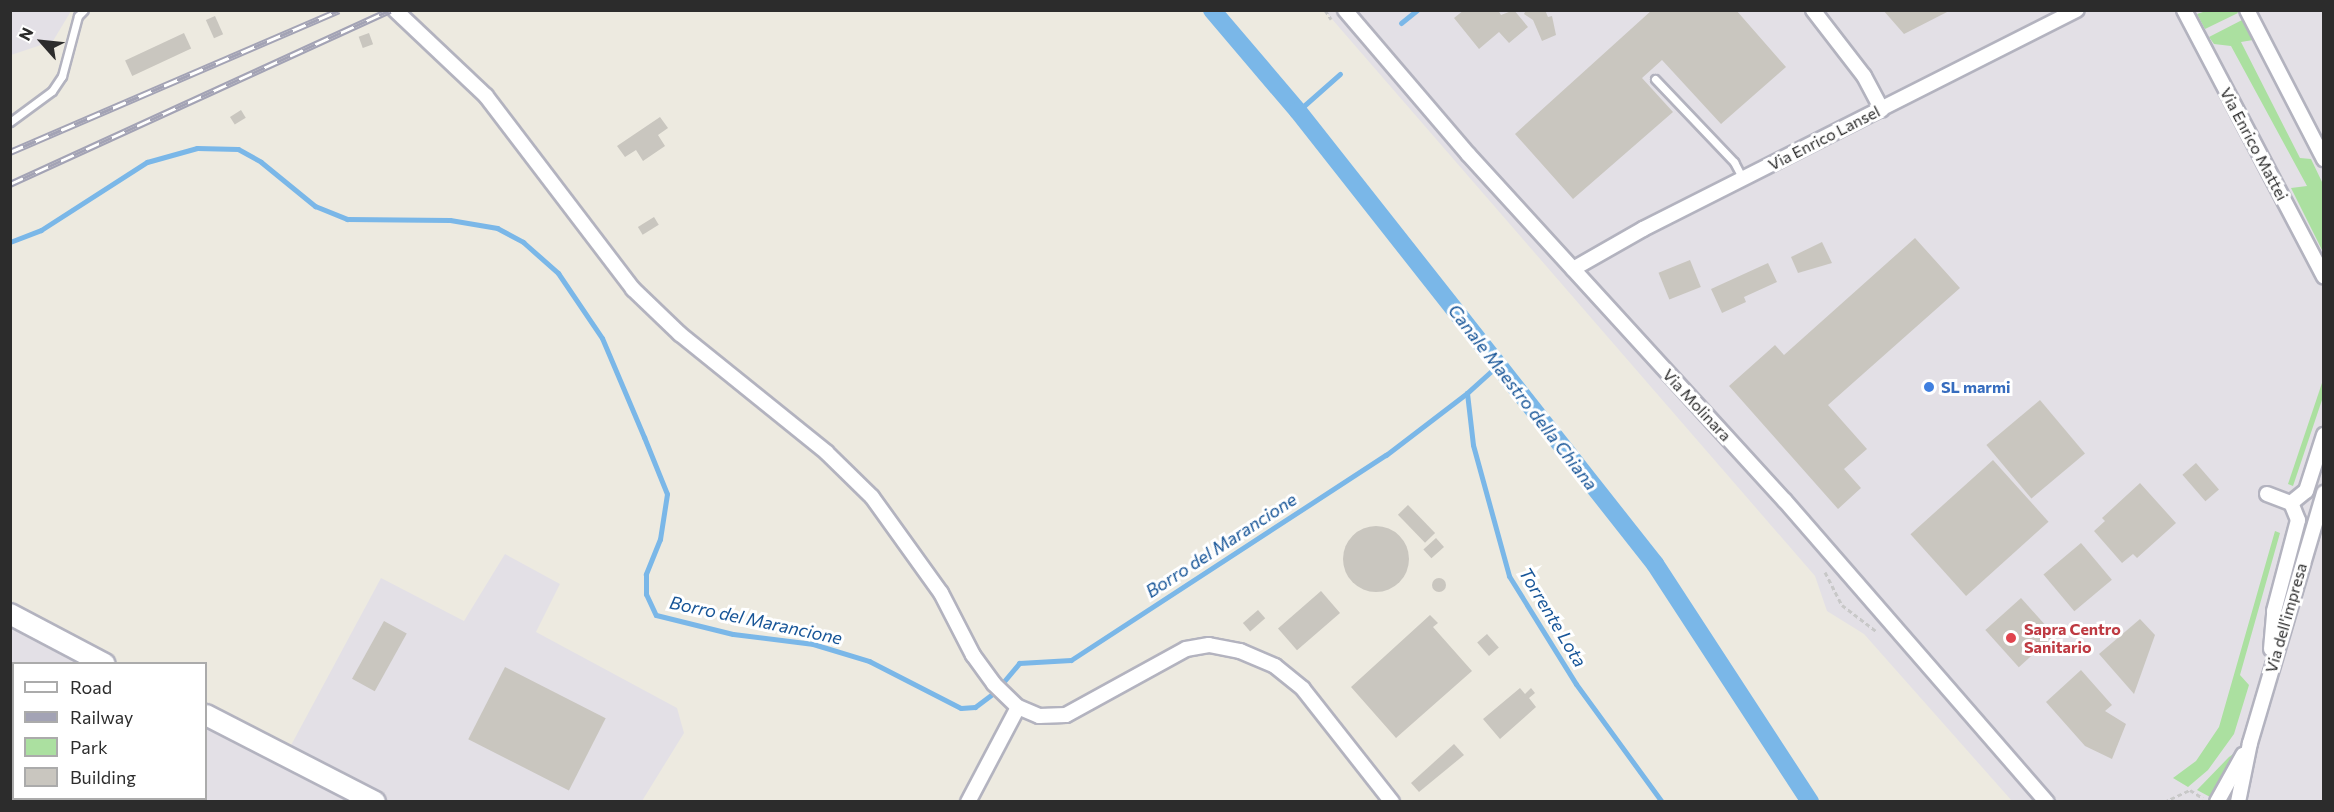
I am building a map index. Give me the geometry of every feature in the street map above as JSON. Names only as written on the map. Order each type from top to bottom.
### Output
[{"type":"main road","points":[[10,614],[103,662]]},
{"type":"main road","points":[[207,716],[375,801]]},
{"type":"street","points":[[395,10],[486,96],[633,289],[680,334],[826,452],[872,497],[941,593],[973,655],[994,684],[1017,707],[1039,716],[1066,715],[1186,649],[1209,645],[1240,651],[1275,666],[1303,689],[1392,801]]},
{"type":"street","name":"Via Molinara","points":[[1345,10],[1573,269],[1785,501],[2047,801]]},
{"type":"street","points":[[1813,10],[1864,76],[1882,110]]},
{"type":"street","name":"Via Enrico Lansel","points":[[1573,269],[1743,179],[2077,10]]},
{"type":"street","name":"Via Enrico Mattei","points":[[2184,10],[2324,277]]},
{"type":"street","points":[[2247,10],[2324,159]]},
{"type":"street","points":[[2291,503],[2306,491],[2324,435]]},
{"type":"street","name":"Via dell'impresa","points":[[2238,801],[2250,742],[2324,493]]},
{"type":"street","points":[[2267,494],[2291,503],[2298,520],[2274,611],[2268,681]]},
{"type":"street","points":[[968,801],[1017,707]]},
{"type":"street","name":"Via dell'impresa","points":[[2210,800],[2250,742]]},
{"type":"lane","points":[[10,122],[52,92],[62,76],[76,22],[84,10]]},
{"type":"lane","points":[[1655,79],[1734,162],[1743,179]]},
{"type":"path","points":[[2164,801],[2190,790],[2210,800]]},
{"type":"path","points":[[2074,801],[2081,801]]},
{"type":"shaded area","points":[[10,11],[71,11],[53,41],[11,55]]},
{"type":"shaded area","points":[[1325,11],[2323,11],[2323,801],[2012,801],[1864,634],[1827,611],[1815,576]]},
{"type":"shaded area","points":[[505,554],[560,584],[536,632],[677,708],[684,733],[642,801],[11,801],[10,628],[84,662],[12,662],[12,800],[207,800],[207,724],[289,749],[381,578],[464,621]]},
{"type":"green space","points":[[2209,10],[2237,11],[2238,13],[2205,29],[2197,14]]},
{"type":"green space","points":[[2244,19],[2253,40],[2241,42],[2300,158],[2311,159],[2323,184],[2323,252],[2291,188],[2307,186],[2231,46],[2214,44],[2209,37]]},
{"type":"green space","points":[[2323,380],[2323,397],[2293,486],[2288,484]]},
{"type":"green space","points":[[2275,531],[2280,533],[2240,675],[2249,685],[2234,734],[2208,770],[2188,787],[2173,778],[2196,761],[2219,727]]},
{"type":"green space","points":[[2239,750],[2212,798],[2197,790],[2229,757]]},
{"type":"building","points":[[1464,10],[1498,10],[1501,15],[1514,10],[1528,27],[1509,43],[1499,32],[1479,49],[1454,18]]},
{"type":"building","points":[[1526,10],[1545,10],[1548,17],[1552,16],[1556,35],[1542,41],[1533,20],[1524,14]]},
{"type":"building","points":[[1652,10],[1736,10],[1786,67],[1721,124],[1662,60],[1642,78],[1673,112],[1573,199],[1515,134]]},
{"type":"building","points":[[1883,10],[1951,10],[1904,34]]},
{"type":"building","points":[[215,16],[223,34],[214,38],[206,20]]},
{"type":"building","points":[[184,33],[191,48],[132,76],[125,60]]},
{"type":"building","points":[[369,33],[373,44],[363,48],[359,37]]},
{"type":"building","points":[[241,110],[246,118],[235,125],[230,117]]},
{"type":"building","points":[[660,117],[668,128],[658,135],[665,146],[643,161],[636,150],[625,157],[617,146]]},
{"type":"building","points":[[654,217],[659,225],[643,235],[638,227]]},
{"type":"building","points":[[1915,238],[1960,288],[1828,405],[1867,449],[1844,469],[1861,488],[1838,509],[1729,386],[1775,345],[1784,355]]},
{"type":"building","points":[[1822,242],[1832,263],[1798,273],[1791,257]]},
{"type":"building","points":[[1690,260],[1701,287],[1669,300],[1658,273]]},
{"type":"building","points":[[1768,263],[1777,282],[1744,297],[1746,302],[1722,313],[1711,289]]},
{"type":"building","points":[[2040,400],[2085,454],[2031,499],[1986,445]]},
{"type":"building","points":[[1993,460],[2049,522],[1966,596],[1911,534]]},
{"type":"building","points":[[2196,463],[2219,489],[2205,501],[2182,475]]},
{"type":"building","points":[[2140,483],[2176,523],[2137,558],[2133,554],[2122,563],[2094,531],[2105,521],[2102,518]]},
{"type":"building","points":[[1408,505],[1435,533],[1425,543],[1398,515]]},
{"type":"building","points":[[1376,526],[1389,529],[1399,536],[1406,546],[1409,559],[1406,572],[1399,582],[1389,589],[1376,592],[1363,589],[1353,582],[1346,572],[1343,559],[1346,546],[1353,536],[1363,529]]},
{"type":"building","points":[[1436,538],[1444,547],[1431,558],[1423,549]]},
{"type":"building","points":[[2081,543],[2112,580],[2074,611],[2043,574]]},
{"type":"building","points":[[1436,578],[1442,578],[1446,585],[1442,592],[1436,592],[1432,588],[1432,582]]},
{"type":"building","points":[[1321,591],[1340,613],[1297,650],[1278,628]]},
{"type":"building","points":[[2021,598],[2054,635],[2019,667],[1985,630]]},
{"type":"building","points":[[1258,610],[1265,618],[1250,631],[1243,623]]},
{"type":"building","points":[[1430,615],[1438,623],[1433,627],[1472,671],[1396,738],[1351,687]]},
{"type":"building","points":[[2140,619],[2155,635],[2134,694],[2099,654]]},
{"type":"building","points":[[384,621],[407,634],[375,691],[352,679]]},
{"type":"building","points":[[1487,634],[1499,648],[1489,656],[1477,643]]},
{"type":"building","points":[[505,667],[606,718],[569,790],[468,739]]},
{"type":"building","points":[[2081,670],[2112,705],[2105,711],[2126,724],[2112,759],[2085,746],[2046,702]]},
{"type":"building","points":[[1520,688],[1525,694],[1531,688],[1535,693],[1529,698],[1536,707],[1500,739],[1483,719]]},
{"type":"building","points":[[10,705],[12,800],[132,800],[131,802],[10,802]]},
{"type":"building","points":[[1454,744],[1464,755],[1419,792],[1411,783]]},
{"type":"waterway","name":"Canale Maestro della Chiana","points":[[1212,10],[1298,111],[1655,564],[1810,802]]},
{"type":"waterway","points":[[1401,23],[1417,10]]},
{"type":"waterway","points":[[1298,111],[1340,74]]},
{"type":"waterway","name":"Borro del Marancione","points":[[10,242],[41,230],[147,162],[197,148],[238,149],[261,162],[315,206],[347,219],[450,220],[497,228],[523,242],[558,273],[602,338],[644,437],[667,494],[660,539],[646,574],[646,594],[656,615],[733,634],[813,644],[869,661],[961,708],[975,707],[995,692],[1019,663],[1071,660],[1386,455],[1467,393]]},
{"type":"waterway","name":"Torrente Lota","points":[[1498,365],[1467,393],[1473,445],[1509,576],[1576,684],[1662,802]]},
{"type":"railway","points":[[10,152],[339,10]]},
{"type":"railway","points":[[10,184],[390,10]]},
{"type":"place","name":"SL marmi","points":[[1929,387]]},
{"type":"place","name":"Sapra Centro Sanitario","points":[[2011,638]]}]
